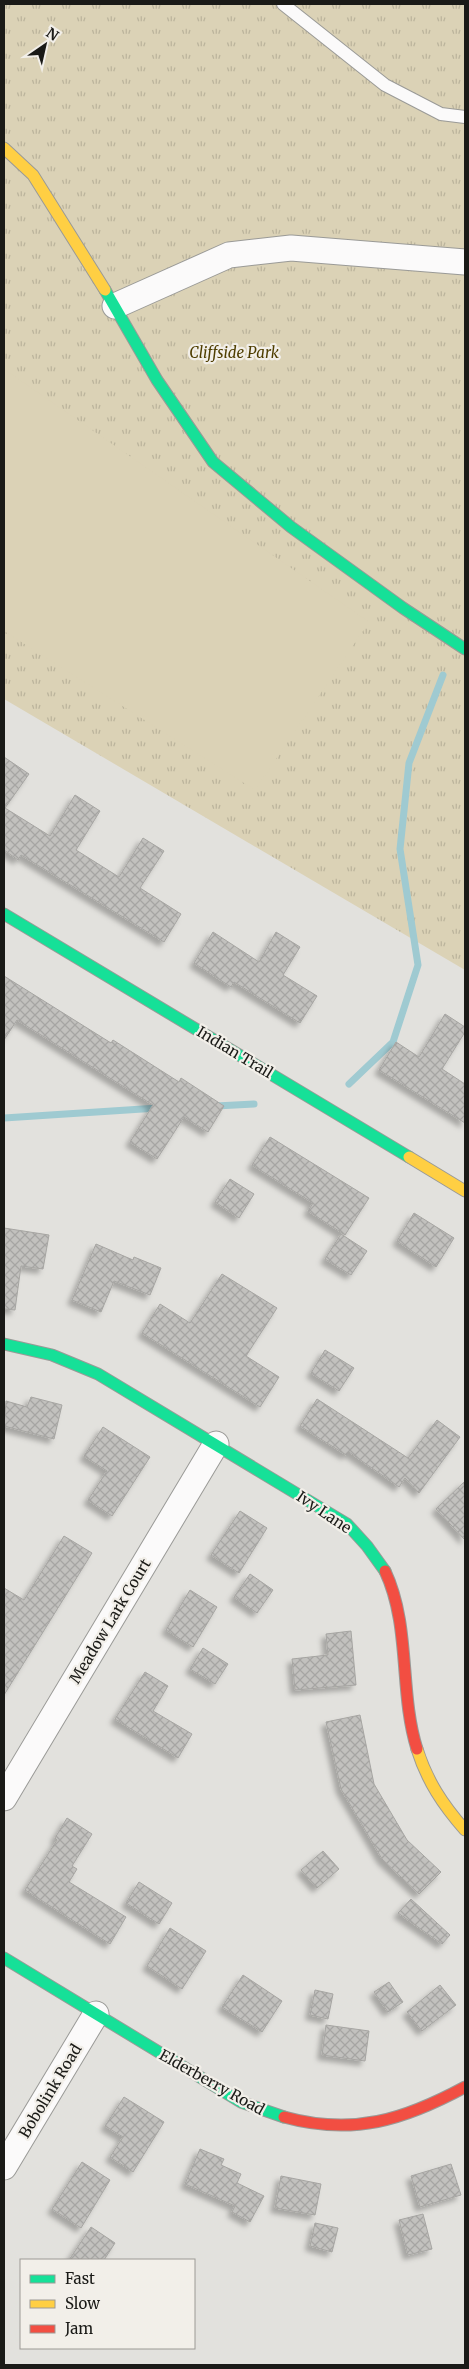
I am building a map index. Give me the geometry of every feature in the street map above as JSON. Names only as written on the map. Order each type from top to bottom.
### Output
[{"type":"street","points":[[4,148],[33,174],[115,306],[157,380],[213,462],[291,527],[465,650]]},
{"type":"street","points":[[115,306],[229,255],[291,248],[465,262]]},
{"type":"street","name":"Indian Trail","points":[[4,914],[465,1191]]},
{"type":"street","name":"Ivy Lane","points":[[4,1344],[35,1348],[70,1359],[98,1374],[347,1524],[366,1543],[380,1563],[392,1588],[398,1615],[412,1737],[421,1767],[435,1795],[454,1820],[465,1830]]},
{"type":"street","name":"Meadow Lark Court","points":[[4,1798],[216,1444]]},
{"type":"street","name":"Elderberry Road","points":[[4,1958],[241,2102],[270,2114],[300,2122],[344,2126],[398,2119],[436,2104],[465,2087]]},
{"type":"street","name":"Bobolink Road","points":[[4,2167],[96,2014]]},
{"type":"lane","points":[[283,4],[385,85],[441,114],[465,117]]},
{"type":"green space","name":"Cliffside Park","points":[[4,4],[465,4],[465,970],[4,699]]},
{"type":"green space","points":[[4,369],[369,622],[255,790],[4,631]]},
{"type":"building","points":[[4,757],[29,774],[5,808],[50,836],[75,795],[100,811],[76,850],[119,877],[143,838],[164,851],[140,888],[181,914],[164,942],[21,855],[18,860],[4,850]]},
{"type":"building","points":[[213,932],[259,962],[276,932],[300,947],[283,975],[317,996],[300,1023],[234,982],[231,987],[194,963]]},
{"type":"building","points":[[4,976],[111,1043],[113,1040],[179,1082],[181,1078],[224,1106],[208,1132],[184,1117],[157,1159],[130,1142],[153,1105],[17,1020],[4,1040]]},
{"type":"building","points":[[445,1014],[465,1027],[465,1032],[442,1069],[465,1084],[465,1123],[379,1070],[396,1042],[419,1057]]},
{"type":"building","points":[[270,1137],[369,1198],[345,1235],[308,1211],[313,1203],[252,1165]]},
{"type":"building","points":[[230,1179],[254,1194],[239,1218],[215,1202]]},
{"type":"building","points":[[414,1213],[454,1238],[436,1267],[397,1241]]},
{"type":"building","points":[[4,1228],[49,1235],[43,1269],[21,1266],[15,1310],[4,1309]]},
{"type":"building","points":[[341,1234],[367,1251],[351,1275],[325,1259]]},
{"type":"building","points":[[96,1244],[133,1260],[134,1257],[161,1268],[150,1295],[114,1281],[101,1312],[72,1300]]},
{"type":"building","points":[[222,1274],[277,1308],[246,1356],[279,1377],[260,1407],[142,1333],[160,1304],[190,1323]]},
{"type":"building","points":[[325,1350],[354,1368],[339,1391],[311,1373]]},
{"type":"building","points":[[31,1397],[62,1405],[54,1439],[4,1426],[6,1401],[27,1407]]},
{"type":"building","points":[[317,1399],[408,1458],[437,1420],[460,1437],[419,1493],[405,1478],[399,1487],[349,1452],[346,1455],[300,1426]]},
{"type":"building","points":[[103,1427],[150,1457],[112,1516],[88,1500],[107,1471],[84,1456]]},
{"type":"building","points":[[465,1481],[465,1540],[436,1509]]},
{"type":"building","points":[[240,1511],[267,1528],[239,1573],[211,1555]]},
{"type":"building","points":[[64,1536],[92,1553],[4,1695],[4,1588],[24,1600]]},
{"type":"building","points":[[250,1574],[273,1590],[257,1613],[234,1597]]},
{"type":"building","points":[[190,1590],[217,1607],[193,1647],[166,1630]]},
{"type":"building","points":[[351,1631],[356,1685],[295,1690],[292,1659],[328,1655],[326,1634]]},
{"type":"building","points":[[203,1648],[228,1664],[215,1684],[190,1669]]},
{"type":"building","points":[[145,1672],[168,1686],[153,1711],[192,1734],[178,1758],[115,1719]]},
{"type":"building","points":[[360,1715],[374,1784],[407,1840],[441,1872],[419,1894],[382,1859],[341,1789],[326,1722]]},
{"type":"building","points":[[67,1818],[92,1834],[72,1866],[77,1869],[69,1882],[126,1917],[110,1944],[25,1890],[57,1840],[55,1838]]},
{"type":"building","points":[[323,1851],[339,1869],[317,1888],[301,1870]]},
{"type":"building","points":[[139,1882],[172,1903],[159,1924],[126,1903]]},
{"type":"building","points":[[411,1899],[450,1935],[442,1944],[398,1913]]},
{"type":"building","points":[[170,1928],[206,1951],[182,1989],[147,1966]]},
{"type":"building","points":[[243,1975],[282,2001],[262,2032],[222,2007]]},
{"type":"building","points":[[389,1982],[403,2002],[388,2012],[374,1992]]},
{"type":"building","points":[[440,1985],[456,2005],[422,2031],[407,2012]]},
{"type":"building","points":[[315,1990],[333,1994],[328,2019],[310,2015]]},
{"type":"building","points":[[326,2025],[369,2031],[365,2061],[322,2055]]},
{"type":"building","points":[[124,2097],[164,2122],[133,2172],[110,2157],[123,2137],[105,2126]]},
{"type":"building","points":[[200,2149],[224,2159],[221,2165],[241,2174],[237,2183],[264,2196],[250,2222],[232,2212],[235,2206],[185,2184]]},
{"type":"building","points":[[82,2162],[110,2180],[81,2228],[52,2209]]},
{"type":"building","points":[[451,2164],[461,2195],[420,2207],[411,2176]]},
{"type":"building","points":[[281,2176],[321,2184],[315,2215],[275,2208]]},
{"type":"building","points":[[423,2214],[432,2249],[408,2255],[399,2220]]},
{"type":"building","points":[[315,2223],[338,2228],[332,2252],[310,2246]]},
{"type":"building","points":[[91,2227],[115,2243],[105,2259],[70,2259]]},
{"type":"waterway","points":[[349,1084],[393,1042],[418,965],[400,849],[409,763],[443,675]]},
{"type":"waterway","points":[[216,1106],[254,1104]]},
{"type":"waterway","points":[[4,1118],[158,1108]]},
{"type":"traffic: fast","points":[[105,290],[157,380],[213,462],[291,527],[403,608],[465,649]]},
{"type":"traffic: fast","points":[[4,914],[409,1157]]},
{"type":"traffic: fast","points":[[4,1344],[52,1355],[98,1374],[347,1524],[367,1546],[385,1571]]},
{"type":"traffic: fast","points":[[4,1958],[241,2102],[284,2117]]},
{"type":"traffic: slow","points":[[4,148],[33,175],[105,290]]},
{"type":"traffic: slow","points":[[409,1157],[465,1191]]},
{"type":"traffic: slow","points":[[417,1749],[436,1792],[465,1830]]},
{"type":"traffic: jam","points":[[385,1571],[393,1592],[402,1636],[408,1705],[417,1749]]},
{"type":"traffic: jam","points":[[284,2117],[309,2123],[333,2125],[356,2125],[378,2122],[421,2108],[465,2087]]}]
